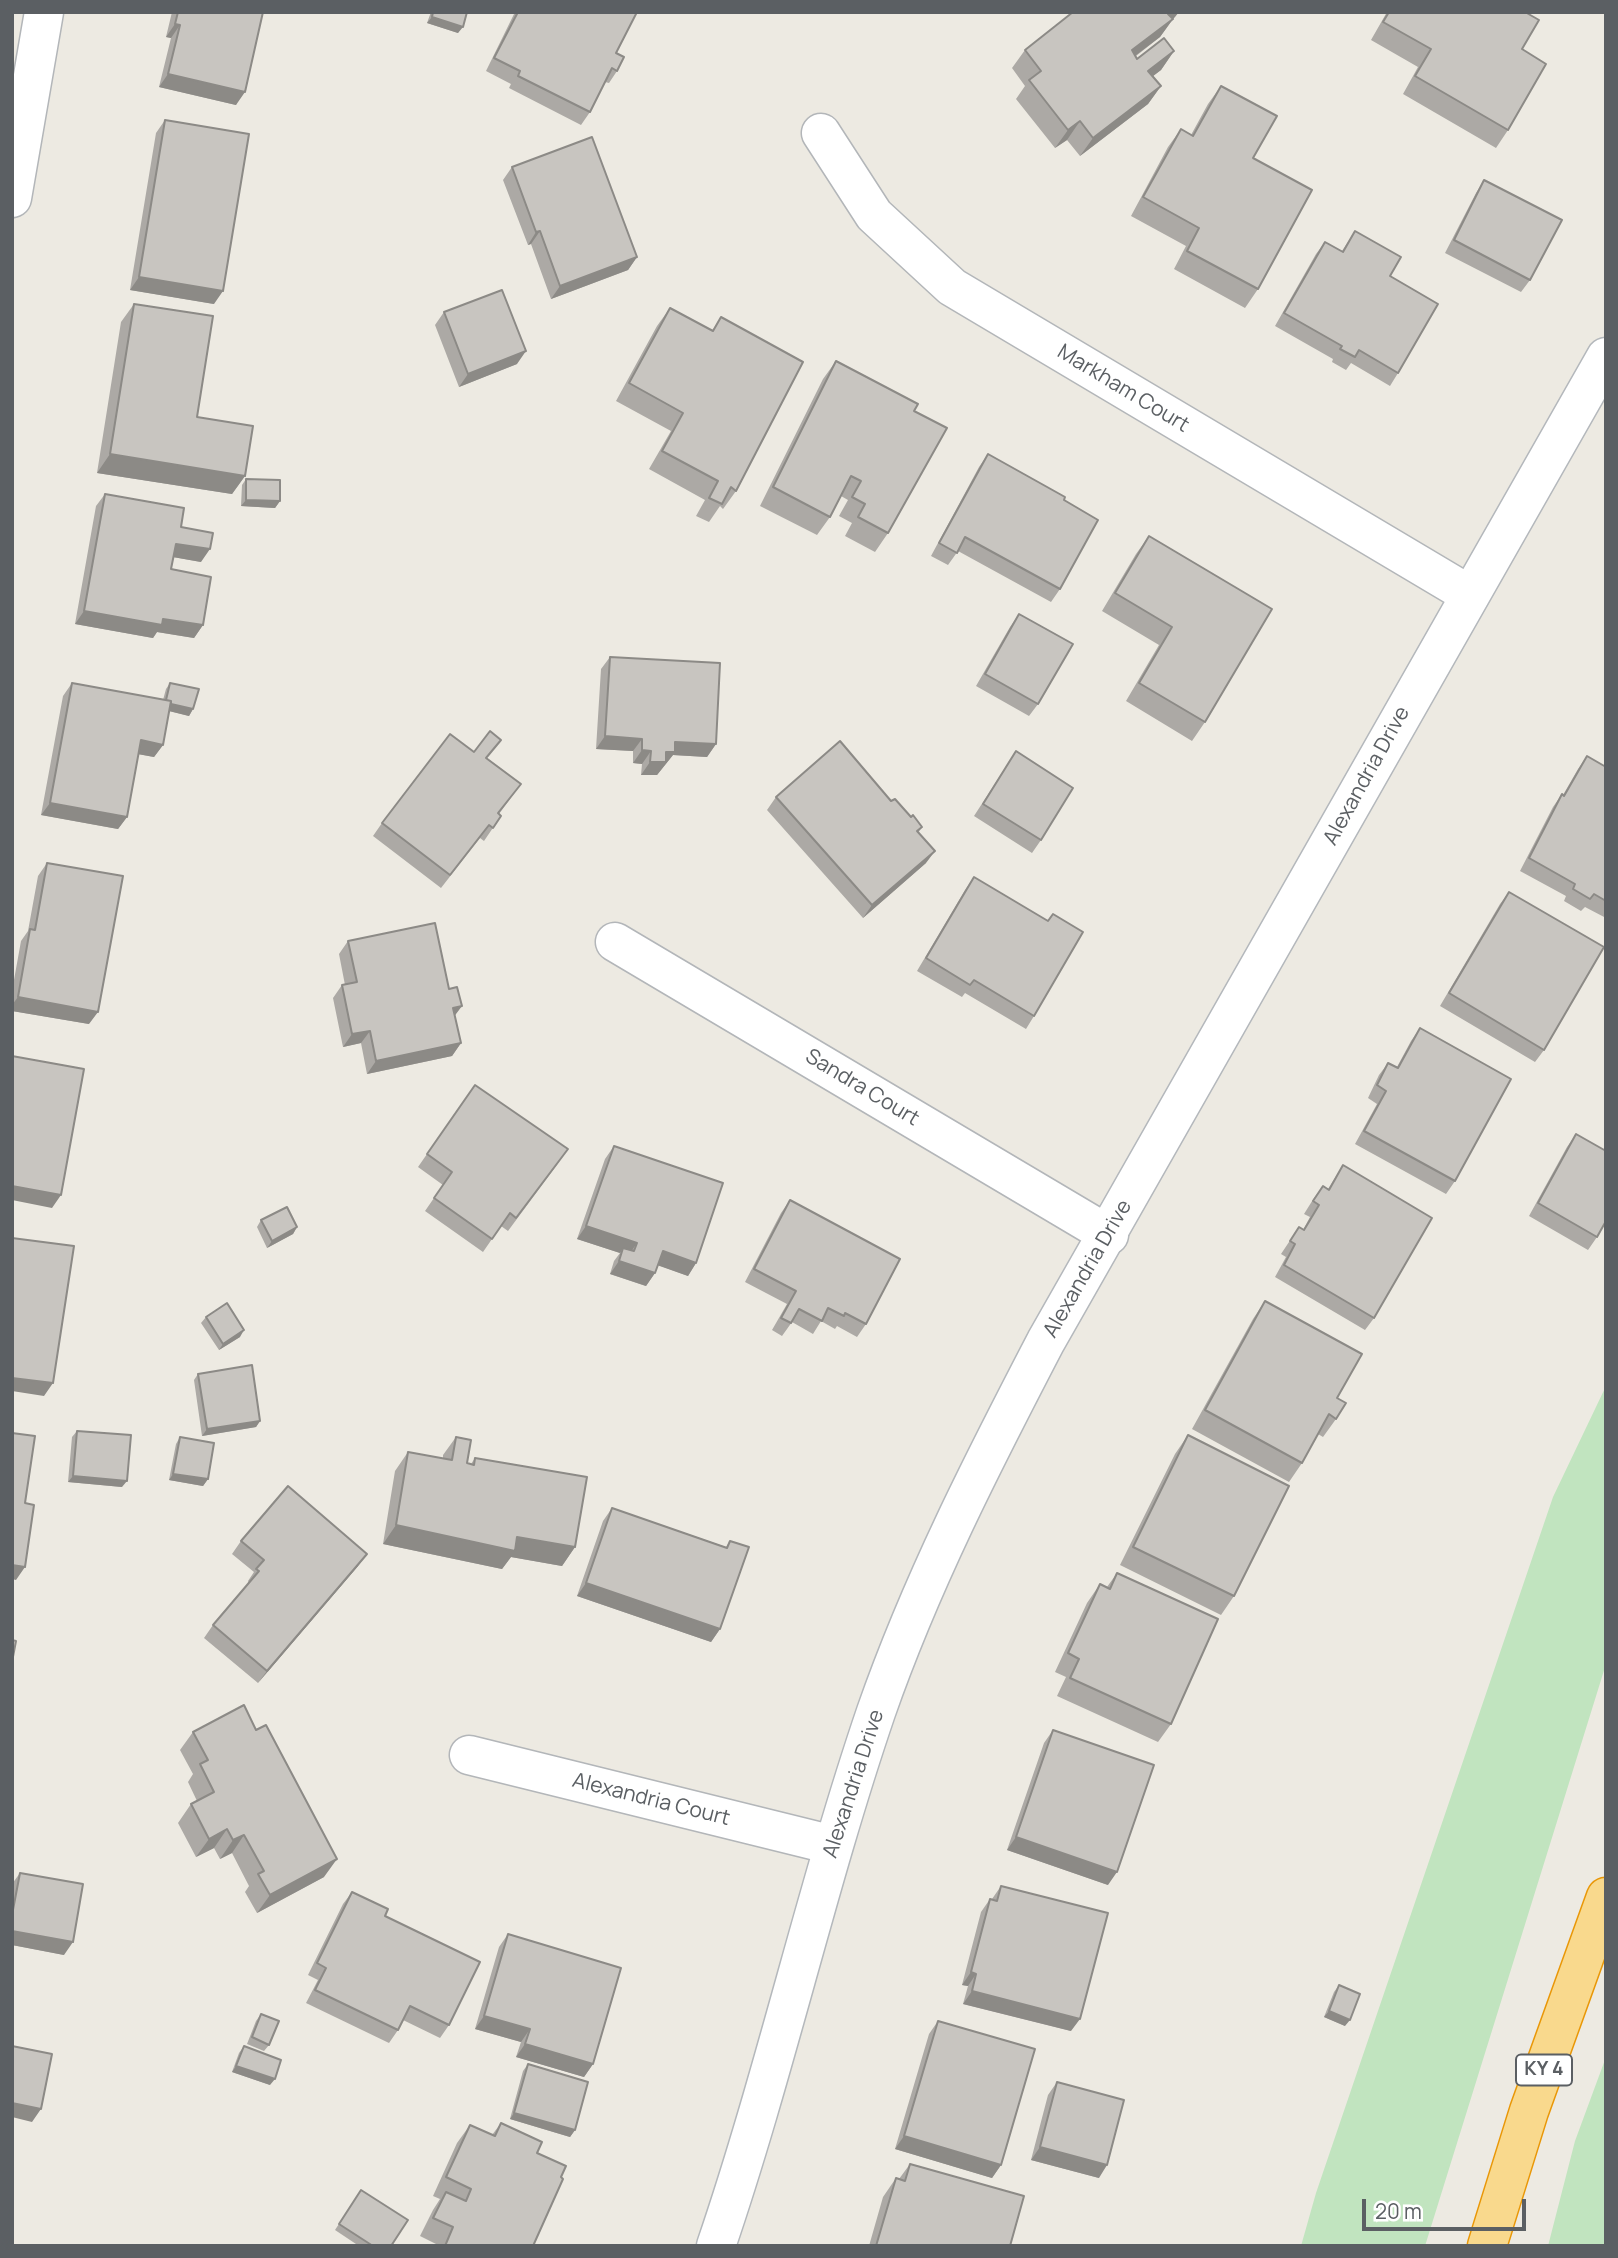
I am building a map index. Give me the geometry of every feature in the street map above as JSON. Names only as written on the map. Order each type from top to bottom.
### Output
[{"type":"highway","name":"KY 4","points":[[1487,2246],[1529,2111],[1606,1897]]},
{"type":"street","points":[[12,198],[44,12]]},
{"type":"street","name":"Markham Court","points":[[821,133],[874,215],[952,287],[1470,595]]},
{"type":"street","name":"Alexandria Drive","points":[[716,2246],[744,2162],[833,1844],[877,1710],[921,1595],[972,1483],[1046,1341],[1109,1235],[1606,357]]},
{"type":"street","name":"Sandra Court","points":[[615,942],[1109,1235]]},
{"type":"street","name":"Alexandria Court","points":[[469,1755],[833,1844]]},
{"type":"green space","points":[[1606,1386],[1606,1664],[1425,2246],[1301,2246],[1316,2193],[1553,1497]]},
{"type":"green space","points":[[1606,2057],[1606,2246],[1548,2246],[1575,2141]]},
{"type":"building","points":[[178,12],[263,12],[245,92],[168,74],[180,25],[175,24]]},
{"type":"building","points":[[433,12],[467,12],[463,27],[432,17]]},
{"type":"building","points":[[518,12],[637,12],[616,53],[624,57],[617,71],[612,68],[590,112],[518,76],[520,71],[494,58]]},
{"type":"building","points":[[1073,12],[1170,12],[1168,14],[1173,19],[1132,50],[1137,59],[1164,38],[1174,51],[1148,71],[1161,86],[1093,138],[1080,121],[1068,130],[1029,80],[1041,71],[1025,50]]},
{"type":"building","points":[[1389,12],[1525,12],[1539,20],[1522,49],[1546,64],[1508,130],[1415,76],[1431,49],[1383,22]]},
{"type":"building","points":[[1221,86],[1277,116],[1253,158],[1312,190],[1258,289],[1187,251],[1199,228],[1143,197],[1181,129],[1193,136]]},
{"type":"building","points":[[165,120],[249,134],[223,291],[139,277]]},
{"type":"building","points":[[592,137],[637,257],[560,286],[512,167]]},
{"type":"building","points":[[1484,180],[1562,220],[1530,280],[1454,240]]},
{"type":"building","points":[[1355,231],[1401,257],[1390,276],[1438,304],[1398,373],[1359,350],[1355,357],[1340,349],[1342,346],[1284,313],[1325,242],[1343,252]]},
{"type":"building","points":[[502,290],[526,351],[468,374],[444,312]]},
{"type":"building","points":[[134,304],[213,316],[197,417],[253,426],[245,476],[110,454]]},
{"type":"building","points":[[670,308],[713,331],[721,317],[803,362],[736,491],[731,487],[722,504],[709,498],[718,481],[662,451],[683,413],[629,383]]},
{"type":"building","points":[[836,361],[918,404],[914,411],[947,428],[888,533],[858,517],[865,504],[852,497],[861,481],[851,476],[830,517],[773,487]]},
{"type":"building","points":[[988,454],[1065,497],[1064,500],[1098,520],[1060,589],[965,537],[957,553],[939,543]]},
{"type":"building","points":[[246,479],[280,480],[280,501],[246,500]]},
{"type":"building","points":[[105,494],[184,508],[181,527],[213,533],[210,549],[176,544],[171,569],[211,577],[203,625],[163,619],[162,625],[84,611]]},
{"type":"building","points":[[1149,536],[1272,609],[1205,722],[1139,683],[1172,627],[1115,593]]},
{"type":"building","points":[[1019,614],[1073,644],[1038,704],[985,674]]},
{"type":"building","points":[[610,657],[720,663],[716,744],[675,742],[675,752],[666,752],[666,762],[650,762],[651,751],[642,750],[642,739],[605,736]]},
{"type":"building","points":[[72,683],[171,701],[163,745],[141,740],[127,817],[50,803]]},
{"type":"building","points":[[170,683],[199,689],[193,709],[171,704],[171,701],[166,700]]},
{"type":"building","points":[[490,731],[501,740],[486,758],[521,784],[498,813],[501,816],[493,828],[489,825],[450,875],[382,823],[450,734],[474,752]]},
{"type":"building","points":[[840,741],[891,801],[895,799],[911,817],[913,815],[922,827],[917,831],[935,851],[872,905],[776,797]]},
{"type":"building","points":[[1016,751],[1073,788],[1041,840],[983,804]]},
{"type":"building","points":[[1587,756],[1606,767],[1606,901],[1594,894],[1590,899],[1573,889],[1575,884],[1529,858],[1562,794],[1564,796]]},
{"type":"building","points":[[47,863],[123,876],[98,1012],[18,997],[30,929],[35,930]]},
{"type":"building","points":[[974,877],[1048,921],[1053,914],[1083,932],[1034,1016],[974,980],[970,985],[926,958]]},
{"type":"building","points":[[1509,892],[1604,947],[1544,1050],[1449,993]]},
{"type":"building","points":[[435,923],[449,989],[457,987],[462,1006],[453,1008],[461,1043],[376,1061],[370,1031],[352,1034],[342,985],[357,982],[348,941]]},
{"type":"building","points":[[1420,1028],[1511,1079],[1455,1181],[1364,1131],[1386,1091],[1377,1085],[1388,1063],[1398,1068]]},
{"type":"building","points":[[12,1056],[84,1069],[61,1195],[12,1186]]},
{"type":"building","points":[[475,1085],[568,1149],[516,1218],[510,1213],[492,1239],[434,1198],[452,1172],[427,1154]]},
{"type":"building","points":[[1576,1134],[1606,1151],[1606,1221],[1597,1237],[1538,1203]]},
{"type":"building","points":[[614,1146],[723,1183],[696,1263],[663,1251],[655,1273],[619,1261],[623,1248],[634,1251],[637,1243],[586,1226]]},
{"type":"building","points":[[1343,1165],[1432,1218],[1374,1318],[1284,1265],[1295,1244],[1290,1241],[1299,1227],[1304,1230],[1319,1205],[1313,1201],[1323,1186],[1329,1190]]},
{"type":"building","points":[[790,1200],[900,1259],[866,1324],[828,1308],[822,1321],[799,1309],[791,1323],[781,1318],[796,1291],[754,1269]]},
{"type":"building","points":[[287,1207],[297,1227],[272,1241],[261,1220]]},
{"type":"building","points":[[12,1238],[74,1246],[53,1383],[12,1378]]},
{"type":"building","points":[[1265,1301],[1362,1354],[1337,1398],[1346,1403],[1336,1419],[1329,1414],[1302,1463],[1205,1410]]},
{"type":"building","points":[[227,1303],[244,1330],[223,1344],[206,1317]]},
{"type":"building","points":[[252,1365],[260,1421],[207,1429],[198,1374]]},
{"type":"building","points":[[77,1431],[131,1435],[127,1481],[73,1476]]},
{"type":"building","points":[[12,1433],[35,1436],[25,1503],[34,1505],[25,1567],[12,1565]]},
{"type":"building","points":[[1188,1435],[1289,1486],[1234,1596],[1133,1547]]},
{"type":"building","points":[[180,1437],[214,1443],[208,1479],[173,1474]]},
{"type":"building","points":[[456,1437],[471,1440],[467,1463],[474,1465],[475,1458],[587,1477],[575,1547],[517,1537],[515,1551],[396,1525],[408,1452],[452,1460]]},
{"type":"building","points":[[288,1486],[367,1554],[267,1671],[213,1625],[259,1571],[256,1569],[264,1560],[241,1541]]},
{"type":"building","points":[[612,1508],[727,1548],[730,1541],[749,1547],[720,1629],[586,1583]]},
{"type":"building","points":[[1117,1573],[1218,1619],[1171,1724],[1070,1678],[1079,1659],[1068,1653],[1100,1584],[1110,1589]]},
{"type":"building","points":[[12,1640],[16,1641],[12,1662]]},
{"type":"building","points":[[244,1705],[256,1730],[266,1725],[337,1859],[270,1895],[258,1874],[264,1871],[244,1835],[233,1840],[227,1829],[209,1839],[191,1804],[214,1792],[200,1764],[208,1760],[193,1732]]},
{"type":"building","points":[[1053,1730],[1154,1765],[1117,1872],[1016,1837]]},
{"type":"building","points":[[20,1873],[83,1884],[73,1942],[12,1931],[12,1915]]},
{"type":"building","points":[[1001,1886],[1108,1913],[1080,2019],[972,1991],[976,1974],[971,1972],[990,1899],[997,1901]]},
{"type":"building","points":[[352,1892],[388,1909],[385,1916],[480,1962],[449,2025],[410,2006],[398,2030],[315,1990],[326,1968],[317,1963]]},
{"type":"building","points":[[508,1934],[621,1968],[593,2064],[525,2044],[530,2029],[484,2016]]},
{"type":"building","points":[[1339,1985],[1360,1994],[1350,2020],[1329,2011]]},
{"type":"building","points":[[261,2014],[279,2021],[269,2045],[252,2037]]},
{"type":"building","points":[[938,2021],[1035,2049],[1001,2165],[904,2136]]},
{"type":"building","points":[[12,2046],[52,2054],[41,2109],[12,2103]]},
{"type":"building","points":[[244,2046],[281,2060],[275,2079],[236,2066]]},
{"type":"building","points":[[528,2064],[588,2082],[575,2130],[514,2113]]},
{"type":"building","points":[[1057,2082],[1124,2100],[1107,2165],[1040,2147]]},
{"type":"building","points":[[501,2123],[542,2142],[537,2153],[566,2166],[561,2177],[563,2179],[533,2246],[445,2246],[453,2227],[433,2218],[446,2192],[466,2201],[471,2189],[446,2177],[470,2125],[495,2136]]},
{"type":"building","points":[[910,2164],[1024,2196],[1010,2246],[876,2246],[896,2178],[905,2181]]},
{"type":"building","points":[[361,2190],[408,2220],[391,2246],[373,2246],[339,2224]]}]
